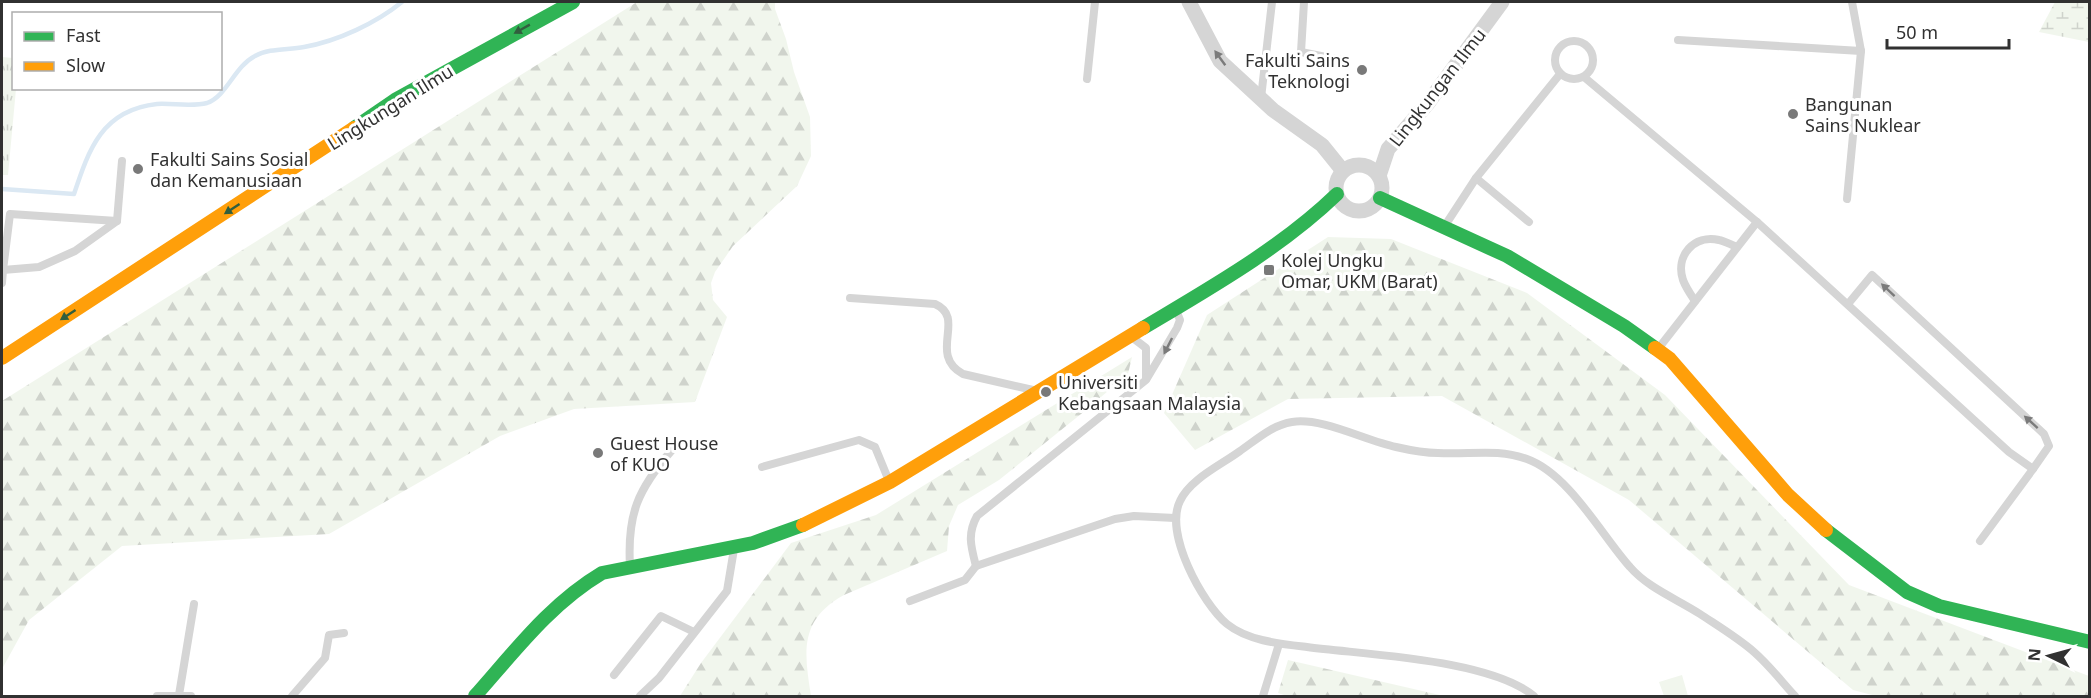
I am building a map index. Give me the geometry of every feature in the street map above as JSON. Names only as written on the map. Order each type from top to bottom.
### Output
[{"type":"street","name":"Lingkungan Ilmu","points":[[2,358],[277,180],[395,100],[573,2]]},
{"type":"street","points":[[1189,2],[1220,61],[1261,99],[1322,145],[1343,171]]},
{"type":"street","name":"Lingkungan Ilmu","points":[[1379,176],[1388,149],[1428,103],[1502,2]]},
{"type":"street","points":[[1356,165],[1363,165],[1379,176],[1382,190],[1376,204],[1361,211],[1346,207],[1337,194],[1337,182],[1343,171],[1356,165]]},
{"type":"street","points":[[475,696],[562,598],[602,573],[735,548],[819,519],[890,482],[1175,309],[1261,254],[1314,216],[1337,194]]},
{"type":"street","points":[[1380,198],[1517,261],[1624,326],[1657,350],[1670,360],[1788,495],[1838,542],[1907,592],[1939,606],[2090,642]]},
{"type":"lane","points":[[1087,79],[1095,2]]},
{"type":"lane","points":[[1261,99],[1272,2]]},
{"type":"lane","points":[[1304,2],[1301,52],[1346,61]]},
{"type":"lane","points":[[1847,199],[1861,51],[1852,2]]},
{"type":"lane","points":[[1678,40],[1861,51]]},
{"type":"lane","points":[[1567,42],[1580,42],[1590,49],[1592,68],[1584,77],[1571,80],[1560,74],[1555,63],[1557,50],[1567,42]]},
{"type":"lane","points":[[1445,226],[1476,178],[1560,74]]},
{"type":"lane","points":[[1584,77],[1757,222],[2010,452],[2033,469]]},
{"type":"lane","points":[[3,270],[39,267],[75,251],[117,221],[122,161]]},
{"type":"lane","points":[[1476,178],[1530,222]]},
{"type":"lane","points":[[2,283],[10,214],[117,221]]},
{"type":"lane","points":[[1657,350],[1757,222]]},
{"type":"lane","points":[[1695,302],[1683,281],[1682,260],[1685,252],[1692,244],[1706,239],[1719,240],[1737,247]]},
{"type":"lane","points":[[1848,304],[1872,275],[2044,434],[2049,446],[1980,541]]},
{"type":"lane","points":[[850,298],[935,304],[943,308],[948,315],[947,360],[954,369],[963,374],[1040,392]]},
{"type":"lane","points":[[976,566],[969,540],[971,527],[977,516],[1146,380],[1177,328],[1179,320],[1175,309]]},
{"type":"lane","points":[[1131,336],[1146,348],[1146,380]]},
{"type":"lane","points":[[1534,696],[1520,685],[1467,668],[1279,644],[1243,634],[1227,625],[1203,598],[1187,567],[1175,518],[1180,500],[1198,480],[1274,428],[1288,422],[1305,421],[1406,448],[1438,454],[1477,451],[1530,460],[1551,474],[1597,522],[1630,568],[1756,654],[1795,696]]},
{"type":"lane","points":[[762,467],[859,440],[866,441],[875,447],[890,482]]},
{"type":"lane","points":[[631,568],[629,533],[638,497],[653,471],[672,450]]},
{"type":"lane","points":[[910,602],[965,580],[976,566],[1115,519],[1134,516],[1175,518]]},
{"type":"lane","points":[[640,696],[659,678],[730,586],[735,548]]},
{"type":"lane","points":[[178,695],[194,604]]},
{"type":"lane","points":[[614,675],[661,616],[694,632]]},
{"type":"lane","points":[[292,696],[325,658],[329,635],[344,633]]},
{"type":"lane","points":[[1263,696],[1279,644]]},
{"type":"lane","points":[[157,696],[191,696]]},
{"type":"green space","points":[[637,2],[775,2],[775,9],[786,39],[794,72],[810,117],[811,156],[797,186],[733,246],[715,272],[711,283],[713,300],[727,317],[695,402],[574,409],[500,436],[329,534],[122,546],[29,620],[2,669],[2,401]]},
{"type":"green space","points":[[2055,2],[2089,2],[2089,42],[2039,32]]},
{"type":"green space","points":[[2,57],[12,58],[12,90],[16,90],[8,175],[2,175]]},
{"type":"green space","points":[[1328,237],[1391,239],[1527,293],[1665,395],[1849,585],[2089,676],[2089,696],[1876,696],[1853,690],[1629,500],[1442,396],[1288,399],[1195,450],[1164,413],[1207,315]]},
{"type":"green space","points":[[1132,357],[1128,374],[1081,414],[999,480],[958,505],[949,526],[947,551],[844,595],[819,615],[812,626],[806,651],[811,696],[680,696],[701,663],[791,543],[876,515]]},
{"type":"green space","points":[[1288,660],[1444,696],[1287,696],[1278,693]]},
{"type":"green space","points":[[1682,675],[1688,696],[1664,696],[1659,682]]},
{"type":"waterway","points":[[2,189],[74,194],[92,147],[100,134],[123,114],[157,104],[207,103],[220,94],[241,67],[260,53],[298,48],[343,36],[380,17],[402,2]]},
{"type":"traffic: fast","points":[[354,128],[395,100],[573,2]]},
{"type":"traffic: fast","points":[[1143,328],[1269,250],[1337,194]]},
{"type":"traffic: fast","points":[[1380,198],[1507,256],[1624,326],[1655,348]]},
{"type":"traffic: fast","points":[[475,696],[519,645],[550,614],[583,585],[602,573],[753,543],[803,525]]},
{"type":"traffic: fast","points":[[1826,530],[1907,592],[1939,606],[2090,642]]},
{"type":"traffic: slow","points":[[2,358],[354,128]]},
{"type":"traffic: slow","points":[[803,525],[890,482],[1143,328]]},
{"type":"traffic: slow","points":[[1655,348],[1670,359],[1788,495],[1826,530]]},
{"type":"place","name":"Fakulti Sains Teknologi","points":[[1362,70]]},
{"type":"place","name":"Bangunan Sains Nuklear","points":[[1793,114]]},
{"type":"place","name":"Fakulti Sains Sosial dan Kemanusiaan","points":[[138,169]]},
{"type":"place","name":"Kolej Ungku Omar, UKM (Barat)","points":[[1269,270]]},
{"type":"place","name":"Universiti Kebangsaan Malaysia","points":[[1046,392]]},
{"type":"place","name":"Guest House of KUO","points":[[598,453]]}]
